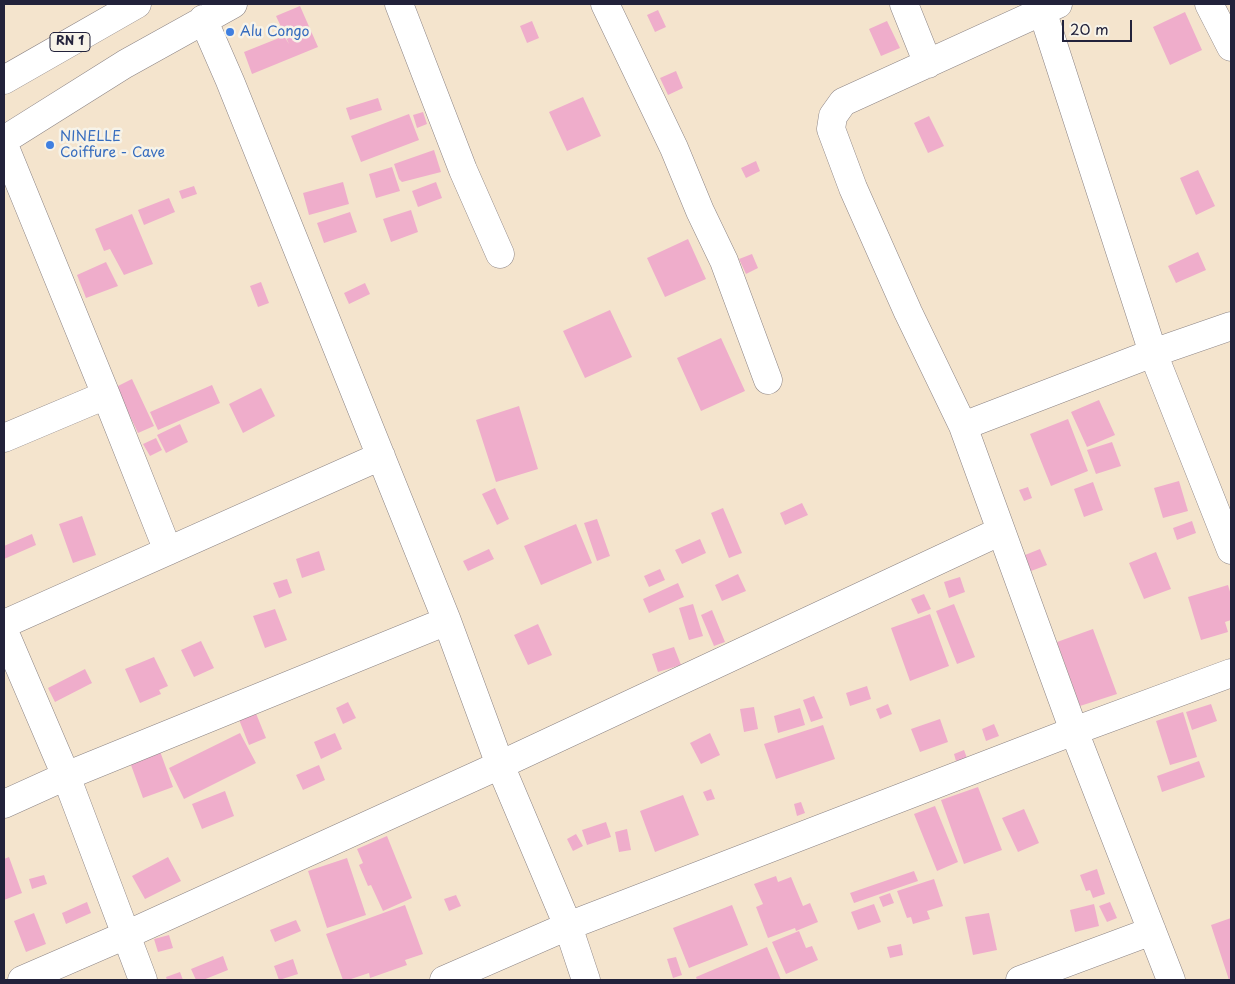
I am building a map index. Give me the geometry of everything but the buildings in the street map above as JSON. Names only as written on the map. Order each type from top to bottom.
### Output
[{"type":"main road","name":"RN 1","points":[[4,80],[137,4]]},
{"type":"main road","points":[[4,140],[124,64],[233,4]]},
{"type":"main road","points":[[399,4],[463,170],[500,254]]},
{"type":"main road","points":[[605,4],[674,148],[700,211],[724,261],[768,380]]},
{"type":"main road","points":[[904,4],[928,64]]},
{"type":"main road","points":[[1208,4],[1231,47]]},
{"type":"main road","points":[[1171,980],[1074,731],[963,426],[908,312],[861,206],[831,129],[833,116],[843,102],[1050,7],[1153,353],[1231,550]]},
{"type":"main road","points":[[203,19],[230,81],[448,621],[500,765],[568,926],[586,980]]},
{"type":"main road","points":[[4,145],[168,551]]},
{"type":"main road","points":[[963,426],[1153,353],[1231,326]]},
{"type":"main road","points":[[4,438],[106,395]]},
{"type":"main road","points":[[4,624],[381,456]]},
{"type":"main road","points":[[22,980],[126,935],[500,765],[1001,531]]},
{"type":"main road","points":[[4,804],[66,776],[448,621]]},
{"type":"main road","points":[[4,631],[66,776],[143,980]]},
{"type":"main road","points":[[444,980],[568,926],[1074,731],[1231,674]]},
{"type":"main road","points":[[1020,980],[1152,931]]},
{"type":"place","name":"Alu Congo","points":[[230,32]]},
{"type":"place","name":"NINELLE Coiffure - Cave","points":[[50,145]]}]
